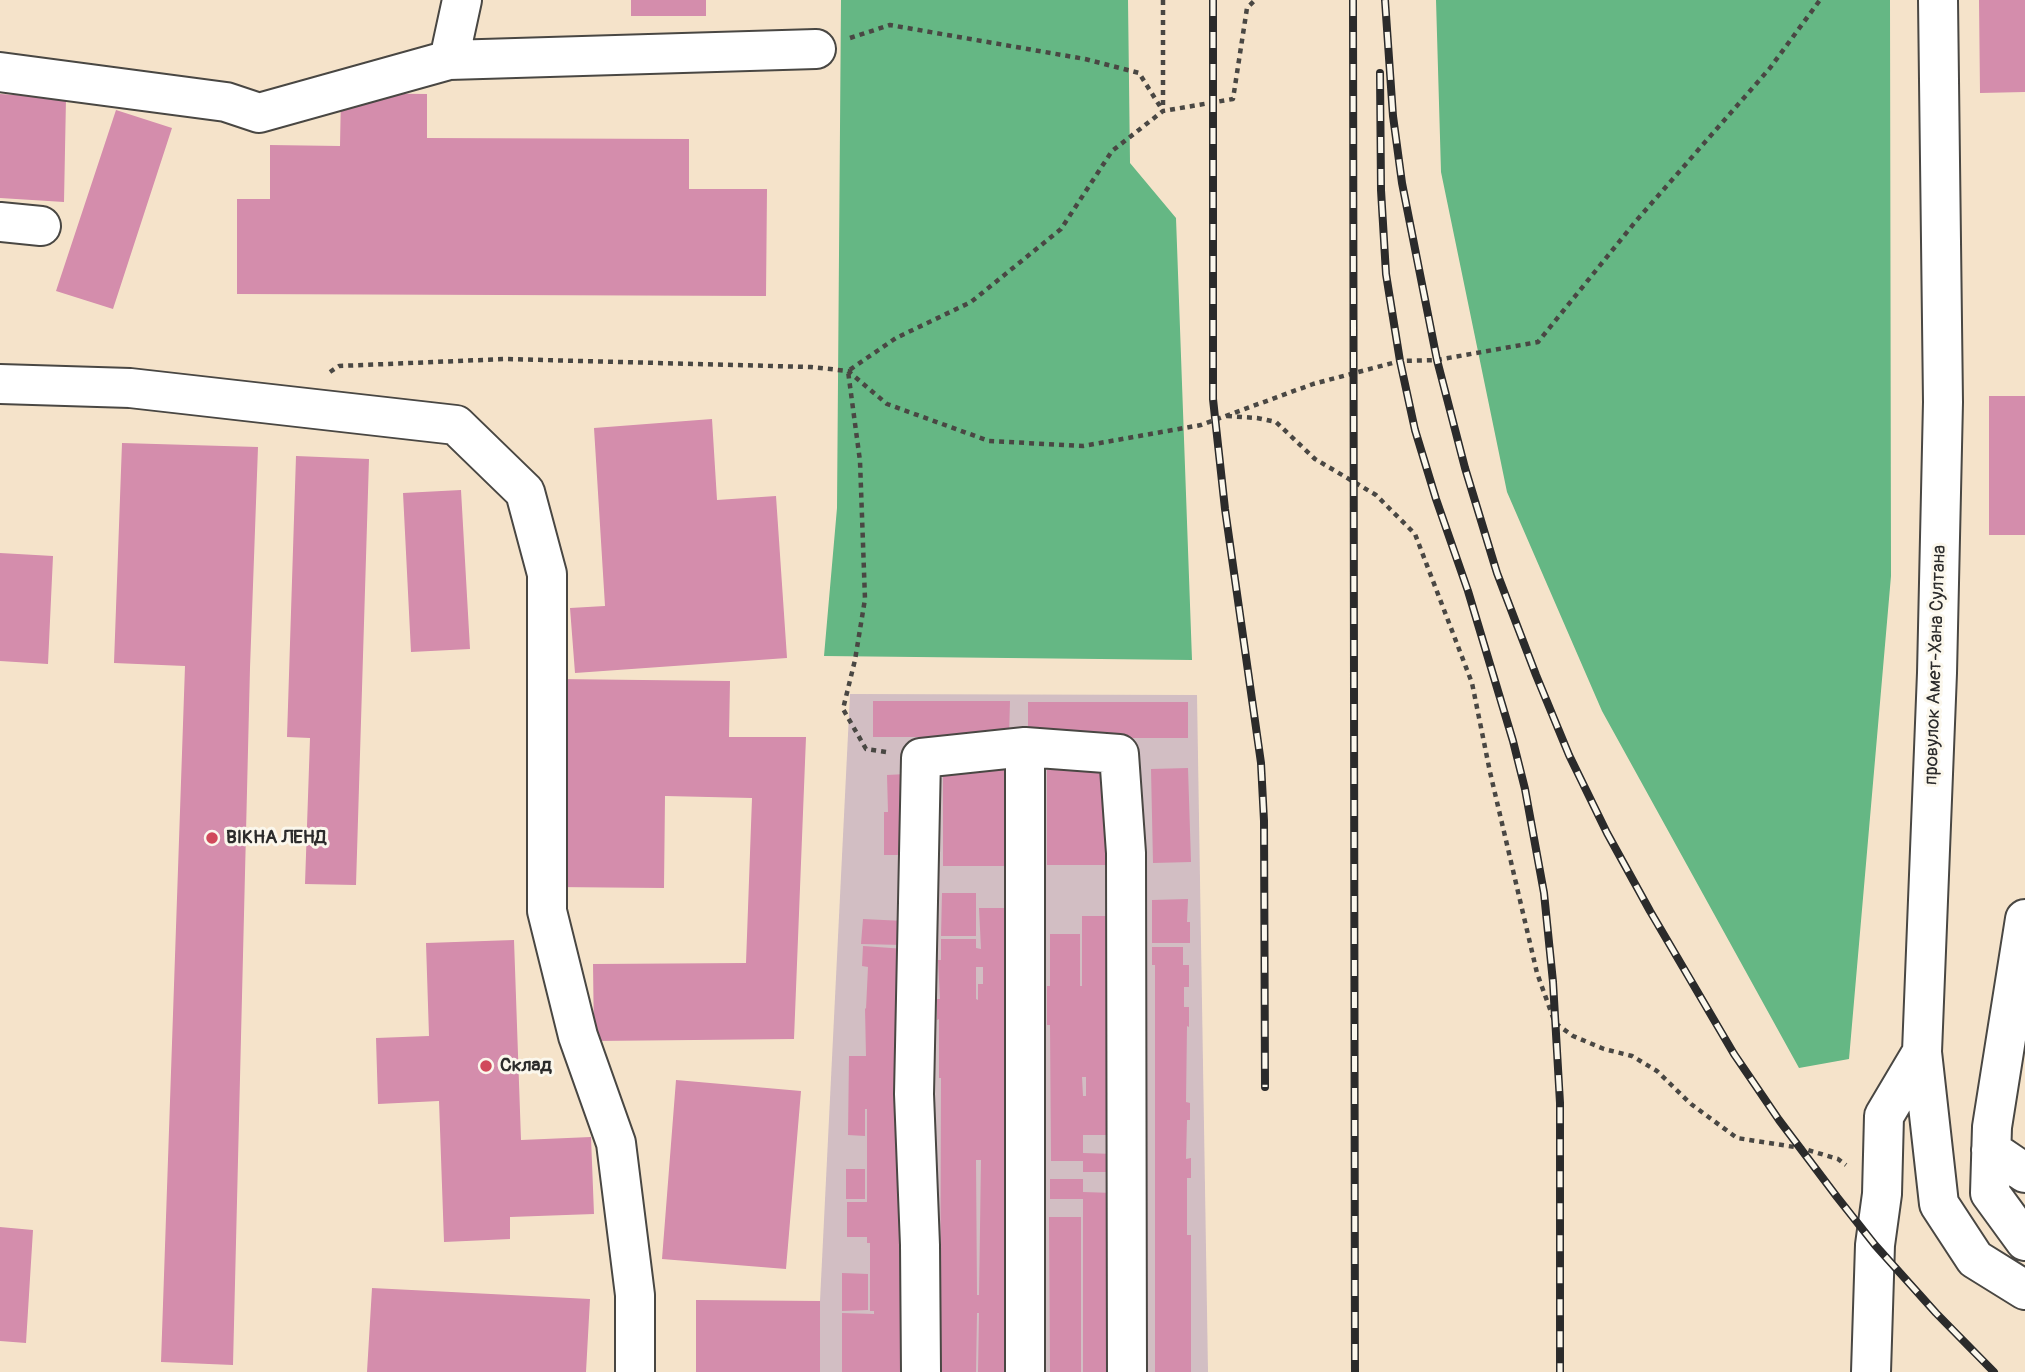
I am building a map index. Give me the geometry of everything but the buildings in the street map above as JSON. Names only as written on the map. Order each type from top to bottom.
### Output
[{"type":"street","points":[[449,60],[462,0]]},
{"type":"street","name":"провулок Амет-Хана Султана","points":[[1938,0],[1943,402],[1937,673],[1922,1052],[1939,1204],[1975,1259],[2025,1290]]},
{"type":"street","points":[[0,72],[226,102],[259,113],[449,60],[816,49]]},
{"type":"street","points":[[0,222],[41,226]]},
{"type":"street","points":[[0,384],[130,388],[456,425],[525,492],[547,574],[547,911],[578,1036],[616,1143],[635,1294],[635,1372]]},
{"type":"street","points":[[1025,1372],[1026,747]]},
{"type":"street","points":[[920,1372],[920,1245],[914,1094],[921,758],[1026,747],[1119,754],[1126,853],[1128,1372]]},
{"type":"street","points":[[2025,919],[1992,1127],[1990,1193],[2025,1241]]},
{"type":"street","points":[[1871,1372],[1875,1245],[1882,1194],[1884,1116],[1922,1052]]},
{"type":"street","points":[[1991,1150],[2025,1173]]},
{"type":"street","points":[[1882,1194],[1939,1204]]},
{"type":"path","points":[[1163,0],[1163,111]]},
{"type":"path","points":[[848,371],[897,338],[971,302],[1061,229],[1112,151],[1163,111],[1233,99],[1247,8],[1255,0]]},
{"type":"path","points":[[283,405],[339,366],[505,359],[811,367],[848,371],[887,404],[989,441],[1083,446],[1201,425],[1313,384],[1400,361],[1437,360],[1538,342],[1636,221],[1770,68],[1820,0]]},
{"type":"path","points":[[816,49],[890,25],[1085,59],[1139,73],[1163,111]]},
{"type":"path","points":[[848,371],[860,461],[865,599],[855,660],[843,709],[866,749],[921,758]]},
{"type":"path","points":[[1226,416],[1276,422],[1315,458],[1376,495],[1415,534],[1472,684],[1537,974],[1555,1023],[1573,1036],[1604,1049],[1632,1056],[1657,1071],[1691,1104],[1737,1138],[1801,1148],[1838,1159],[1882,1194]]},
{"type":"shaded area","points":[[850,694],[1197,695],[1208,1372],[820,1372],[820,1301]]},
{"type":"green space","points":[[841,0],[1128,0],[1130,163],[1176,218],[1192,660],[824,656],[837,508]]},
{"type":"green space","points":[[1436,0],[1890,0],[1891,576],[1849,1059],[1799,1068],[1602,711],[1507,492],[1441,172]]},
{"type":"railway","points":[[1213,0],[1213,399],[1225,509],[1261,763],[1264,821],[1265,1087]]},
{"type":"railway","points":[[1353,0],[1355,1372]]},
{"type":"railway","points":[[1385,0],[1393,116],[1402,183],[1437,360],[1465,468],[1497,573],[1569,755],[1607,833],[1650,911],[1734,1054],[1779,1120],[1875,1245],[1994,1372]]},
{"type":"railway","points":[[1380,73],[1381,190],[1386,274],[1400,361],[1415,430],[1468,591],[1513,741],[1525,789],[1544,893],[1553,982],[1560,1103],[1560,1372]]},
{"type":"place","name":"ВІКНА ЛЕНД","points":[[212,838]]},
{"type":"place","name":"Склад","points":[[486,1066]]}]
